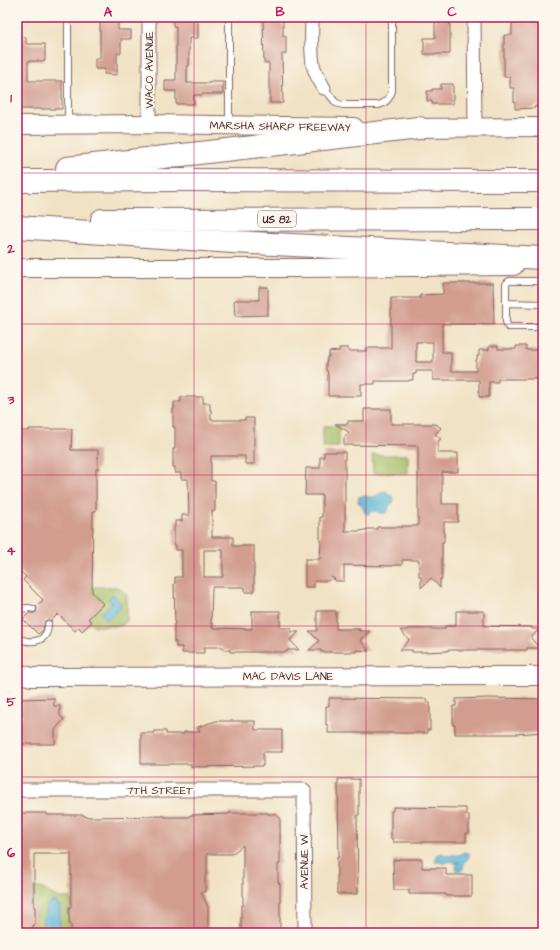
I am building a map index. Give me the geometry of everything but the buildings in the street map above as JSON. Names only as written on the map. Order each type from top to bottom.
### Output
[{"type":"highway","points":[[17,174],[419,128]]},
{"type":"highway","points":[[17,181],[543,180]]},
{"type":"highway","name":"US 82","points":[[17,221],[160,219],[543,219]]},
{"type":"highway","points":[[17,227],[233,242],[543,258]]},
{"type":"main road","name":"MARSHA SHARP FREEWAY","points":[[17,125],[149,124],[419,128],[543,127]]},
{"type":"main road","points":[[17,268],[312,268],[543,265]]},
{"type":"main road","name":"MAC DAVIS LANE","points":[[22,677],[543,676]]},
{"type":"street","name":"WACO AVENUE","points":[[149,17],[149,124]]},
{"type":"street","points":[[312,17],[313,66],[324,88]]},
{"type":"street","points":[[474,17],[474,127]]},
{"type":"street","name":"7TH STREET","points":[[17,790],[304,790]]},
{"type":"street","name":"AVENUE W","points":[[304,790],[305,933]]},
{"type":"lane","points":[[68,17],[68,125]]},
{"type":"lane","points":[[229,17],[229,125]]},
{"type":"lane","points":[[324,88],[336,103],[343,105],[379,104],[388,100],[392,91],[392,17]]},
{"type":"lane","points":[[543,281],[509,280],[506,284],[506,322],[508,327],[543,327]]},
{"type":"lane","points":[[506,303],[543,304]]},
{"type":"lane","points":[[17,612],[24,608],[33,609]]},
{"type":"lane","points":[[17,638],[29,642],[40,639],[44,637],[47,632],[48,624]]},
{"type":"green space","points":[[323,426],[339,426],[339,447],[323,447]]},
{"type":"green space","points":[[372,455],[408,455],[408,473],[373,473]]},
{"type":"green space","points":[[92,587],[119,587],[127,595],[127,621],[121,626],[95,626],[91,623],[88,619],[103,604],[92,592]]},
{"type":"green space","points":[[34,887],[43,889],[59,898],[71,898],[71,907],[69,908],[69,924],[71,924],[71,933],[33,933],[33,925],[35,925]]},
{"type":"water","points":[[386,491],[390,496],[393,496],[394,500],[393,503],[389,505],[388,511],[384,513],[373,511],[370,514],[365,513],[362,506],[358,502],[359,497],[373,497]]},
{"type":"water","points":[[113,594],[120,602],[121,606],[107,620],[101,613],[112,603],[108,599]]},
{"type":"water","points":[[464,852],[469,853],[469,856],[464,862],[462,870],[458,871],[456,868],[457,863],[460,861],[455,863],[451,861],[445,862],[445,864],[435,862],[436,855],[443,853],[451,856],[453,854],[458,855]]},
{"type":"water","points":[[52,901],[56,901],[58,905],[60,905],[60,933],[43,932],[43,918],[46,913],[46,905],[50,905]]}]
